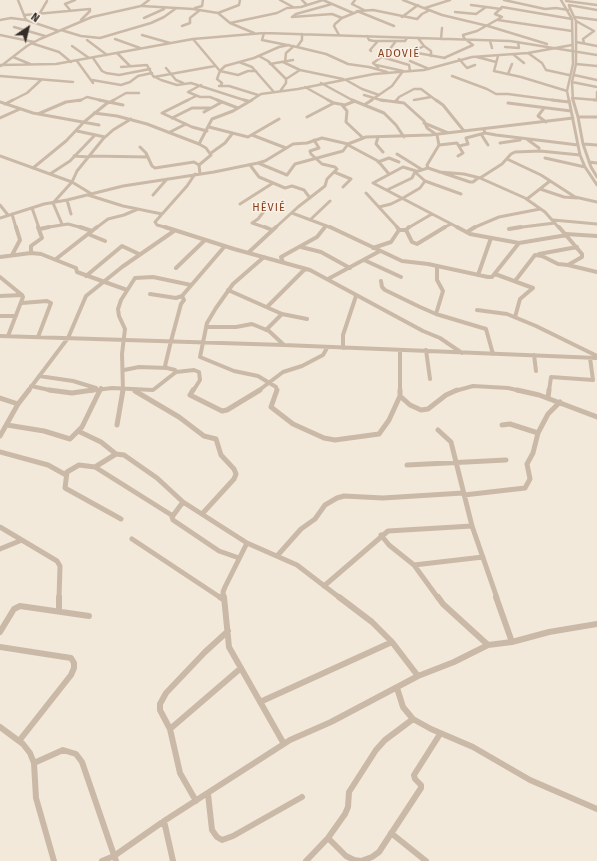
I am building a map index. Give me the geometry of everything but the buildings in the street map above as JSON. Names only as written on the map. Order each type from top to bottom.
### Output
[{"type":"street","points":[[18,0],[26,20]]},
{"type":"street","points":[[70,10],[65,4],[75,0]]},
{"type":"street","points":[[141,6],[149,0]]},
{"type":"street","points":[[193,9],[202,6],[203,0]]},
{"type":"street","points":[[0,65],[34,42],[46,36],[78,22],[129,8],[141,6],[218,12],[236,7],[239,5],[240,0]]},
{"type":"street","points":[[280,0],[295,7]]},
{"type":"street","points":[[302,0],[307,5]]},
{"type":"street","points":[[230,23],[265,16],[281,12],[287,8],[307,5],[323,0],[353,13]]},
{"type":"street","points":[[356,0],[352,4],[364,10]]},
{"type":"street","points":[[403,0],[442,15],[488,26],[554,47],[574,52],[597,55]]},
{"type":"street","points":[[425,8],[450,0]]},
{"type":"street","points":[[504,0],[545,9],[556,8],[568,10]]},
{"type":"street","points":[[561,0],[572,19],[572,45],[576,64],[572,82],[572,98],[578,117],[583,144],[589,162],[597,177]]},
{"type":"street","points":[[40,13],[47,1]]},
{"type":"street","points":[[444,58],[473,45],[464,38],[464,35],[471,34],[498,20],[503,16],[495,14],[509,1]]},
{"type":"street","points":[[565,1],[597,5]]},
{"type":"street","points":[[565,1],[569,5],[576,21],[576,42],[567,91],[580,155],[597,185]]},
{"type":"street","points":[[332,4],[296,14],[292,18],[332,14],[342,18]]},
{"type":"street","points":[[402,17],[418,5]]},
{"type":"street","points":[[471,5],[509,8],[572,19]]},
{"type":"street","points":[[569,5],[597,10]]},
{"type":"street","points":[[455,12],[476,14],[486,7]]},
{"type":"street","points":[[144,18],[165,8]]},
{"type":"street","points":[[506,11],[509,8]]},
{"type":"street","points":[[25,15],[90,9],[90,11],[78,22]]},
{"type":"street","points":[[0,20],[11,18],[26,20],[81,36],[102,38],[113,33],[150,23],[164,17],[175,9]]},
{"type":"street","points":[[182,26],[190,23],[190,18],[200,10]]},
{"type":"street","points":[[339,36],[334,26],[342,18],[353,13],[364,10],[373,10],[416,19],[430,10]]},
{"type":"street","points":[[218,12],[230,23],[256,34]]},
{"type":"street","points":[[357,12],[394,26]]},
{"type":"street","points":[[575,17],[597,20]]},
{"type":"street","points":[[498,20],[572,31]]},
{"type":"street","points":[[576,21],[594,31],[583,39],[584,43]]},
{"type":"street","points":[[14,27],[46,36]]},
{"type":"street","points":[[441,39],[442,28]]},
{"type":"street","points":[[264,33],[262,40],[326,54],[348,64],[388,72]]},
{"type":"street","points":[[0,65],[51,65],[193,39],[264,33],[510,41],[554,47]]},
{"type":"street","points":[[284,62],[286,53],[302,40],[302,34]]},
{"type":"street","points":[[0,35],[34,42]]},
{"type":"street","points":[[510,41],[517,35]]},
{"type":"street","points":[[142,36],[172,43]]},
{"type":"street","points":[[367,36],[369,40],[378,41],[405,41],[407,38]]},
{"type":"street","points":[[418,38],[424,46],[431,51],[431,56]]},
{"type":"street","points":[[115,39],[140,49]]},
{"type":"street","points":[[193,39],[220,71],[238,75],[256,70]]},
{"type":"street","points":[[87,40],[107,55]]},
{"type":"street","points":[[371,51],[370,50],[378,41]]},
{"type":"street","points":[[380,70],[373,63],[382,57],[396,41]]},
{"type":"street","points":[[490,41],[492,48]]},
{"type":"street","points":[[505,47],[519,48],[518,42]]},
{"type":"street","points":[[576,42],[597,46]]},
{"type":"street","points":[[31,44],[59,52],[71,62]]},
{"type":"street","points":[[221,85],[222,83],[218,80],[220,71],[227,65],[259,56],[279,47],[288,45]]},
{"type":"street","points":[[199,144],[212,119],[238,108],[258,95],[273,91],[388,72],[429,69],[459,59],[514,55],[572,45]]},
{"type":"street","points":[[72,46],[89,58]]},
{"type":"street","points":[[424,46],[412,52],[455,61]]},
{"type":"street","points":[[500,50],[494,72],[508,74],[567,91]]},
{"type":"street","points":[[117,53],[130,66]]},
{"type":"street","points":[[528,53],[542,63],[546,70],[569,75]]},
{"type":"street","points":[[514,55],[524,63]]},
{"type":"street","points":[[259,56],[286,79]]},
{"type":"street","points":[[13,57],[32,65]]},
{"type":"street","points":[[382,57],[411,66]]},
{"type":"street","points":[[475,57],[496,62]]},
{"type":"street","points":[[93,58],[102,71],[106,73],[119,75],[150,69]]},
{"type":"street","points":[[459,59],[467,68],[473,67],[475,64]]},
{"type":"street","points":[[0,60],[5,62]]},
{"type":"street","points":[[77,60],[92,80],[93,84]]},
{"type":"street","points":[[270,64],[293,60]]},
{"type":"street","points":[[410,61],[429,69]]},
{"type":"street","points":[[238,62],[256,70],[273,91]]},
{"type":"street","points":[[284,62],[289,66],[300,70],[345,80],[379,96]]},
{"type":"street","points":[[410,71],[411,66],[414,63]]},
{"type":"street","points":[[121,67],[144,64],[150,69],[154,77],[170,83],[191,83],[201,85],[248,101]]},
{"type":"street","points":[[508,74],[512,64]]},
{"type":"street","points":[[576,64],[597,66]]},
{"type":"street","points":[[376,65],[403,71]]},
{"type":"street","points":[[154,77],[215,66]]},
{"type":"street","points":[[166,68],[176,80],[184,83]]},
{"type":"street","points":[[281,90],[286,83],[286,79],[300,70]]},
{"type":"street","points":[[364,104],[379,96],[396,82],[403,71]]},
{"type":"street","points":[[92,80],[121,85],[130,82],[138,76],[152,73]]},
{"type":"street","points":[[574,75],[597,80]]},
{"type":"street","points":[[0,76],[73,82]]},
{"type":"street","points":[[452,76],[487,89],[496,94],[512,94],[569,102]]},
{"type":"street","points":[[5,104],[27,93],[41,80]]},
{"type":"street","points":[[572,82],[597,87]]},
{"type":"street","points":[[321,83],[355,101],[384,113],[396,125],[404,137]]},
{"type":"street","points":[[121,85],[122,86],[120,89],[126,93]]},
{"type":"street","points":[[201,85],[188,92],[196,96],[210,97],[238,108]]},
{"type":"street","points":[[214,89],[221,85],[229,86],[258,95]]},
{"type":"street","points":[[304,87],[334,104],[342,105],[355,101]]},
{"type":"street","points":[[396,100],[416,88],[421,89],[443,105],[458,126],[464,131]]},
{"type":"street","points":[[572,98],[597,99],[596,92]]},
{"type":"street","points":[[34,168],[77,131],[94,113],[110,101],[126,93],[140,93]]},
{"type":"street","points":[[364,95],[385,101],[396,100],[406,105],[424,122],[448,134]]},
{"type":"street","points":[[196,96],[162,113],[186,124],[207,131]]},
{"type":"street","points":[[38,114],[66,102],[78,101],[87,97],[123,105]]},
{"type":"street","points":[[414,100],[431,97]]},
{"type":"street","points":[[0,102],[38,114],[99,126]]},
{"type":"street","points":[[204,112],[222,102]]},
{"type":"street","points":[[508,103],[571,111]]},
{"type":"street","points":[[307,117],[334,104]]},
{"type":"street","points":[[342,105],[347,111],[346,122],[363,138]]},
{"type":"street","points":[[0,118],[20,108]]},
{"type":"street","points":[[172,118],[192,108],[210,108]]},
{"type":"street","points":[[525,123],[535,119],[544,108]]},
{"type":"street","points":[[94,113],[131,119],[170,132],[199,144],[211,153]]},
{"type":"street","points":[[538,116],[546,122]]},
{"type":"street","points":[[578,117],[597,117]]},
{"type":"street","points":[[459,146],[468,144],[466,138],[501,126],[573,118]]},
{"type":"street","points":[[53,203],[72,182],[77,171],[105,137],[131,119]]},
{"type":"street","points":[[209,127],[232,134],[245,136],[252,135],[279,119]]},
{"type":"street","points":[[424,122],[427,128],[437,135],[439,140],[439,145],[427,165],[428,168]]},
{"type":"street","points":[[170,132],[186,124]]},
{"type":"street","points":[[258,163],[287,175],[295,164],[343,151],[348,145],[363,138],[437,135],[473,130],[521,139],[578,145]]},
{"type":"street","points":[[77,131],[105,137]]},
{"type":"street","points":[[483,132],[488,145]]},
{"type":"street","points":[[199,165],[211,156],[211,153],[225,143],[232,134]]},
{"type":"street","points":[[50,174],[70,161],[95,135]]},
{"type":"street","points":[[252,135],[286,148]]},
{"type":"street","points":[[378,137],[376,144],[383,152]]},
{"type":"street","points":[[0,218],[44,204],[67,200],[135,183],[250,165],[265,161],[294,144],[307,143],[324,138],[348,145],[378,162],[389,174]]},
{"type":"street","points":[[500,143],[521,139]]},
{"type":"street","points":[[248,252],[325,186],[327,179],[337,170],[336,168],[323,165],[310,152],[319,148],[314,140]]},
{"type":"street","points":[[529,140],[539,150]]},
{"type":"street","points":[[539,150],[542,144],[549,141]]},
{"type":"street","points":[[439,145],[458,143],[463,153],[458,156]]},
{"type":"street","points":[[583,144],[597,145]]},
{"type":"street","points":[[140,146],[148,157],[152,166],[155,168],[194,162],[199,165]]},
{"type":"street","points":[[387,190],[412,178],[416,171],[421,169],[428,168],[473,182],[515,152],[539,150],[580,155]]},
{"type":"street","points":[[397,154],[421,169]]},
{"type":"street","points":[[0,156],[72,182],[89,194],[123,206],[162,214]]},
{"type":"street","points":[[74,156],[148,157]]},
{"type":"street","points":[[378,162],[389,158],[399,162]]},
{"type":"street","points":[[545,158],[586,167]]},
{"type":"street","points":[[507,159],[535,171],[577,198]]},
{"type":"street","points":[[589,162],[597,163]]},
{"type":"street","points":[[199,165],[200,174]]},
{"type":"street","points":[[250,165],[256,175],[286,188],[292,186],[304,190],[310,198]]},
{"type":"street","points":[[461,194],[425,181],[416,171],[404,167],[373,183],[477,236],[519,243],[566,235],[597,236]]},
{"type":"street","points":[[334,172],[351,178],[344,187]]},
{"type":"street","points":[[439,172],[464,174],[479,178],[527,199],[554,221],[577,247],[582,255],[568,265]]},
{"type":"street","points":[[195,174],[188,186],[162,214],[155,224],[174,231],[305,269],[328,279],[356,296],[394,314],[423,331],[440,338],[462,353]]},
{"type":"street","points":[[153,195],[167,178]]},
{"type":"street","points":[[527,199],[550,180]]},
{"type":"street","points":[[379,207],[391,204],[403,198],[420,188],[425,181]]},
{"type":"street","points":[[240,204],[273,183]]},
{"type":"street","points":[[540,189],[564,197],[597,202]]},
{"type":"street","points":[[366,193],[399,230],[406,230],[410,226],[432,214]]},
{"type":"street","points":[[67,200],[71,214]]},
{"type":"street","points":[[310,220],[330,201]]},
{"type":"street","points":[[53,203],[62,224]]},
{"type":"street","points":[[0,205],[10,215],[20,240],[12,255]]},
{"type":"street","points":[[31,253],[31,246],[42,238],[32,208]]},
{"type":"street","points":[[56,259],[90,232],[110,219],[124,216],[138,209]]},
{"type":"street","points":[[467,232],[479,225],[499,217],[540,209]]},
{"type":"street","points":[[265,210],[258,219],[252,223],[272,230]]},
{"type":"street","points":[[292,213],[326,226],[404,262],[437,266],[490,278],[495,274],[519,243]]},
{"type":"street","points":[[508,229],[554,221],[597,224]]},
{"type":"street","points":[[40,229],[62,224],[70,225],[90,232],[105,241]]},
{"type":"street","points":[[406,230],[412,242],[417,244],[451,224]]},
{"type":"street","points":[[283,262],[281,257],[317,237],[326,226]]},
{"type":"street","points":[[373,248],[391,242],[399,230]]},
{"type":"street","points":[[0,436],[18,404],[68,338],[86,296],[139,254],[174,231]]},
{"type":"street","points":[[478,275],[491,238]]},
{"type":"street","points":[[176,268],[205,240]]},
{"type":"street","points":[[86,276],[122,246],[139,254]]},
{"type":"street","points":[[150,294],[174,298],[182,296],[225,246]]},
{"type":"street","points":[[301,247],[321,252],[350,268]]},
{"type":"street","points":[[516,281],[533,256],[577,247]]},
{"type":"street","points":[[328,279],[380,251]]},
{"type":"street","points":[[0,257],[31,253],[41,254],[76,268],[77,272],[86,276],[127,290]]},
{"type":"street","points":[[537,255],[558,264],[597,272]]},
{"type":"street","points":[[264,257],[228,290],[216,308],[206,327],[200,357],[234,371],[258,376],[268,382],[277,389],[271,404],[274,410],[293,424],[324,438],[335,440],[379,434],[400,396],[400,350]]},
{"type":"street","points":[[364,260],[401,276]]},
{"type":"street","points":[[436,314],[443,291],[437,280],[437,266]]},
{"type":"street","points":[[267,307],[305,269]]},
{"type":"street","points":[[495,274],[534,288],[520,300],[515,317]]},
{"type":"street","points":[[0,277],[22,295]]},
{"type":"street","points":[[117,425],[124,389],[122,354],[125,329],[121,323],[118,309],[121,300],[133,279],[137,277],[153,277],[191,285]]},
{"type":"street","points":[[380,281],[385,290],[436,314],[486,330],[493,354]]},
{"type":"street","points":[[228,290],[282,314],[307,319]]},
{"type":"street","points":[[0,296],[22,295]]},
{"type":"street","points":[[8,336],[22,303],[22,295]]},
{"type":"street","points":[[167,368],[165,366],[171,342],[181,304],[184,300],[182,296]]},
{"type":"street","points":[[343,348],[343,335],[356,296]]},
{"type":"street","points":[[22,303],[47,301],[52,306],[38,337]]},
{"type":"street","points":[[477,310],[488,313],[501,312],[515,317],[597,357]]},
{"type":"street","points":[[266,330],[282,314]]},
{"type":"street","points":[[0,316],[16,316]]},
{"type":"street","points":[[206,327],[236,327],[249,323],[266,330],[284,345]]},
{"type":"street","points":[[0,336],[284,345],[327,348],[426,350],[462,353],[590,358],[597,357]]},
{"type":"street","points":[[32,386],[72,393],[99,389],[156,389],[176,372],[194,370],[199,372],[200,380],[190,395],[222,411],[227,410],[260,390],[268,382],[283,372],[302,366],[323,355],[327,348]]},
{"type":"street","points":[[426,350],[430,379]]},
{"type":"street","points":[[534,355],[536,371]]},
{"type":"street","points":[[548,398],[551,377],[593,380],[590,358]]},
{"type":"street","points":[[124,370],[139,367],[167,368],[175,370],[176,372]]},
{"type":"street","points":[[39,376],[73,381],[99,389]]},
{"type":"street","points":[[124,383],[133,390],[179,417],[204,436],[216,438],[222,455],[234,469],[236,474],[234,480],[202,514]]},
{"type":"street","points":[[400,396],[410,405],[421,410],[430,409],[446,395],[459,389],[473,386],[508,388],[548,398],[597,417]]},
{"type":"street","points":[[7,426],[44,431],[70,440],[78,431],[99,389]]},
{"type":"street","points":[[0,398],[18,404]]},
{"type":"street","points":[[277,556],[301,529],[315,519],[325,505],[344,496],[383,498],[463,494],[525,488],[530,479],[527,464],[533,453],[538,433],[548,414],[560,402]]},
{"type":"street","points":[[502,425],[510,424],[538,433]]},
{"type":"street","points":[[438,430],[451,442],[472,526],[512,642]]},
{"type":"street","points":[[78,431],[101,442],[116,454],[124,455],[157,478],[183,502],[247,543],[297,565],[372,622],[392,642],[418,676]]},
{"type":"street","points":[[0,452],[48,465],[66,475]]},
{"type":"street","points":[[95,467],[116,454]]},
{"type":"street","points":[[407,465],[506,460]]},
{"type":"street","points":[[121,519],[65,488],[66,475],[79,465],[95,467],[173,516],[173,520],[201,540],[219,551],[239,558]]},
{"type":"street","points":[[173,516],[183,502]]},
{"type":"street","points":[[324,586],[373,544],[381,535],[388,531],[472,526]]},
{"type":"street","points":[[0,527],[57,561],[60,566],[58,611]]},
{"type":"street","points":[[381,535],[389,545],[414,565],[443,604],[488,645]]},
{"type":"street","points":[[132,539],[223,598]]},
{"type":"street","points":[[0,549],[22,540]]},
{"type":"street","points":[[247,543],[225,586],[223,598],[229,647],[284,744]]},
{"type":"street","points":[[414,565],[483,558]]},
{"type":"street","points":[[0,632],[17,607],[20,606],[89,616]]},
{"type":"street","points":[[102,861],[115,858],[164,821],[284,744],[418,676],[454,662],[488,645],[512,642],[549,632],[597,624]]},
{"type":"street","points":[[196,801],[180,773],[170,729],[160,710],[162,698],[205,652],[228,631]]},
{"type":"street","points":[[260,702],[392,642]]},
{"type":"street","points":[[0,646],[71,658],[74,663],[74,668],[71,675],[19,741]]},
{"type":"street","points":[[170,729],[241,668]]},
{"type":"street","points":[[397,688],[403,707],[414,719],[440,734],[473,747],[530,780],[597,809]]},
{"type":"street","points":[[306,861],[328,838],[347,810],[349,792],[376,750],[385,740],[414,719]]},
{"type":"street","points":[[0,727],[19,741],[30,753],[34,763],[34,785],[36,798],[54,861]]},
{"type":"street","points":[[328,838],[350,859],[361,861],[372,857],[379,852],[421,788],[421,785],[415,779],[414,775],[440,734]]},
{"type":"street","points":[[34,763],[63,750],[76,754],[82,762],[115,858]]},
{"type":"street","points":[[208,794],[212,830],[217,837],[222,840],[233,836],[302,797]]},
{"type":"street","points":[[164,821],[173,861]]},
{"type":"street","points":[[391,833],[426,861]]},
{"type":"district","name":"ADOVIÉ","points":[[399,54]]},
{"type":"district","name":"HÊVIÉ","points":[[269,208]]}]
